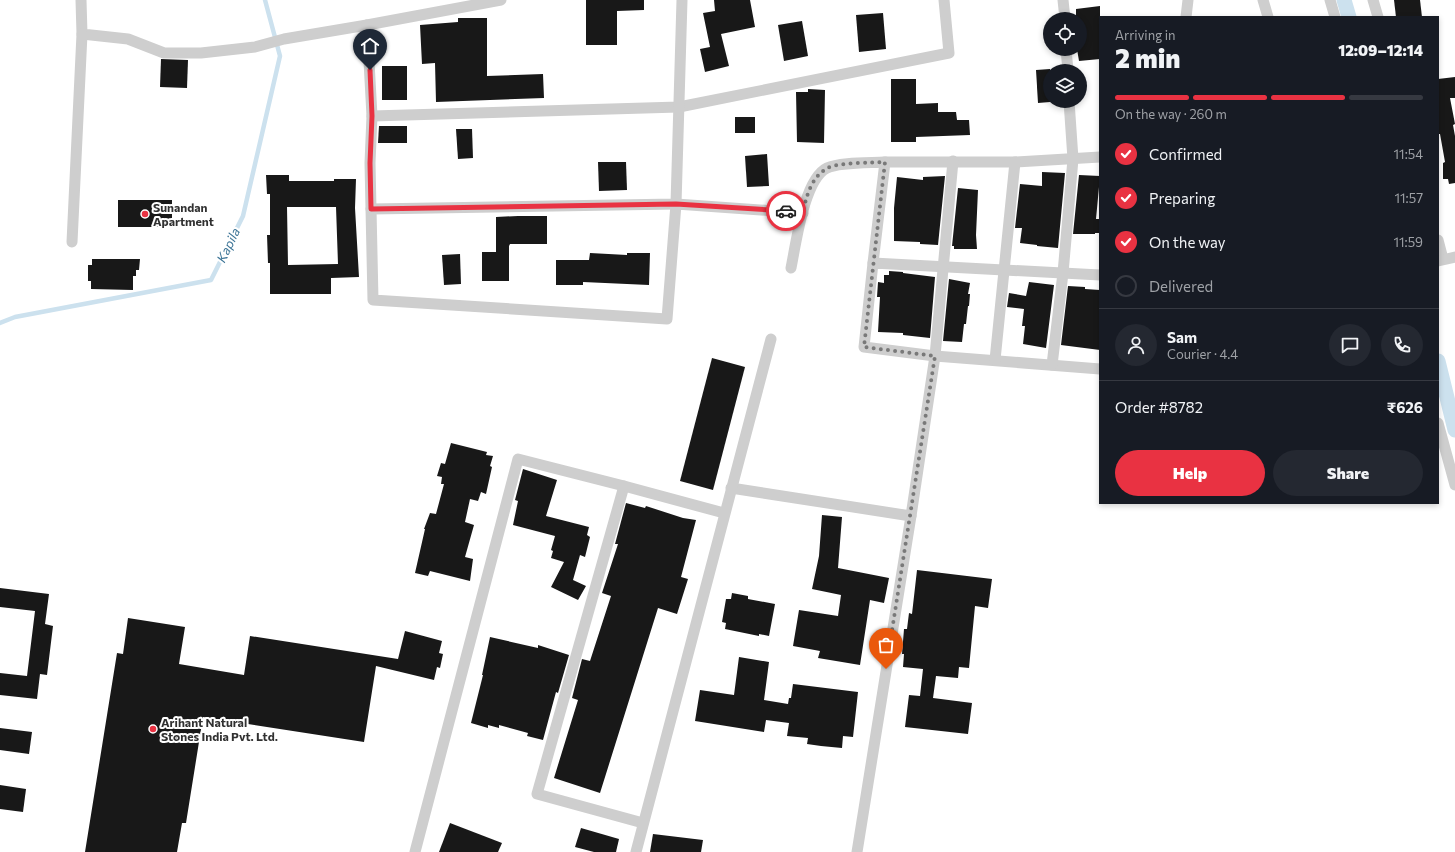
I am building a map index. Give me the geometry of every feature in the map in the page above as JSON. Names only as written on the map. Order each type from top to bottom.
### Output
[{"type":"street","points":[[72,242],[82,34],[81,0]]},
{"type":"street","points":[[82,34],[128,39],[164,52],[200,53],[255,47],[284,39],[501,0]]},
{"type":"street","points":[[367,25],[372,116],[370,163],[372,300],[666,319],[676,204],[682,0]]},
{"type":"street","points":[[372,116],[679,107],[949,53],[944,0]]},
{"type":"street","points":[[1064,0],[1065,12]]},
{"type":"street","points":[[1186,16],[1188,0]]},
{"type":"street","points":[[1263,0],[1268,16]]},
{"type":"street","points":[[1330,0],[1335,16]]},
{"type":"street","points":[[1373,0],[1378,16]]},
{"type":"street","points":[[1052,365],[1063,273],[1073,159],[1070,108]]},
{"type":"street","points":[[791,268],[805,201],[813,182],[826,168],[841,164],[885,162],[1016,162],[1099,157]]},
{"type":"street","points":[[857,852],[935,356],[953,161]]},
{"type":"street","points":[[885,162],[864,347],[935,356],[1099,369]]},
{"type":"street","points":[[995,360],[1016,162]]},
{"type":"street","points":[[371,209],[676,204],[803,213]]},
{"type":"street","points":[[1439,250],[1440,260],[1455,257]]},
{"type":"street","points":[[873,263],[1099,275]]},
{"type":"street","points":[[636,852],[770,339]]},
{"type":"street","points":[[1439,427],[1455,485]]},
{"type":"street","points":[[415,852],[518,459],[724,513]]},
{"type":"street","points":[[624,486],[537,794],[643,823]]},
{"type":"street","points":[[731,488],[911,516]]},
{"type":"building","points":[[586,0],[644,0],[644,10],[617,11],[617,45],[586,45]]},
{"type":"building","points":[[714,0],[750,0],[755,27],[721,34],[729,66],[705,72],[700,49],[710,47],[703,13],[715,11]]},
{"type":"building","points":[[1394,0],[1420,0],[1422,16],[1396,16]]},
{"type":"building","points":[[1100,6],[1099,59],[1079,61],[1078,56],[1087,56],[1087,12],[1076,12],[1076,9]]},
{"type":"building","points":[[883,13],[886,49],[859,52],[856,15]]},
{"type":"building","points":[[458,18],[487,18],[487,76],[543,74],[544,98],[436,102],[435,63],[422,64],[420,25],[458,22]]},
{"type":"building","points":[[802,21],[808,56],[784,61],[778,25]]},
{"type":"building","points":[[161,59],[188,60],[187,88],[160,87]]},
{"type":"building","points":[[382,66],[407,66],[407,100],[382,100]]},
{"type":"building","points":[[1036,70],[1043,70],[1043,103],[1038,103]]},
{"type":"building","points":[[1455,77],[1455,98],[1450,98],[1455,124],[1453,125],[1455,136],[1455,183],[1449,184],[1448,179],[1443,179],[1443,163],[1445,162],[1439,134],[1439,79]]},
{"type":"building","points":[[891,79],[916,79],[916,104],[938,103],[938,112],[956,112],[957,120],[969,120],[970,135],[916,137],[916,142],[891,142]]},
{"type":"building","points":[[808,89],[825,90],[824,143],[797,142],[796,92],[808,92]]},
{"type":"building","points":[[735,117],[755,117],[755,133],[735,133]]},
{"type":"building","points":[[379,126],[407,126],[407,143],[378,143]]},
{"type":"building","points":[[456,129],[472,129],[473,158],[458,159]]},
{"type":"building","points":[[767,154],[769,186],[747,187],[745,156]]},
{"type":"building","points":[[598,162],[626,162],[627,190],[599,191]]},
{"type":"building","points":[[1042,172],[1065,173],[1058,248],[1020,243],[1022,228],[1015,228],[1020,184],[1042,186]]},
{"type":"building","points":[[266,175],[289,175],[289,181],[334,181],[334,179],[356,179],[355,208],[359,277],[331,278],[331,294],[270,294],[270,263],[268,263],[267,235],[270,235],[270,194],[267,194]],"holes":[[[287,207],[336,207],[338,264],[288,265]]]},
{"type":"building","points":[[1079,175],[1099,176],[1096,219],[1099,219],[1099,233],[1073,234]]},
{"type":"building","points":[[945,176],[938,245],[920,244],[920,242],[894,241],[894,208],[897,177],[923,180],[923,177]]},
{"type":"building","points":[[958,188],[978,190],[976,235],[977,249],[954,249],[954,246],[952,246]]},
{"type":"building","name":"Sunandan Apartment","points":[[118,200],[172,200],[172,227],[118,227]]},
{"type":"building","points":[[547,216],[547,244],[510,244],[509,281],[482,281],[482,252],[496,252],[496,217]]},
{"type":"building","points":[[590,253],[627,255],[627,253],[650,253],[649,285],[583,282],[583,285],[556,285],[556,260],[589,260]]},
{"type":"building","points":[[460,254],[461,284],[444,285],[442,255]]},
{"type":"building","points":[[92,259],[140,259],[139,270],[136,270],[136,276],[133,276],[133,290],[91,289],[91,281],[88,281],[88,265],[92,265]]},
{"type":"building","points":[[889,271],[935,277],[930,338],[903,335],[903,333],[878,332],[880,297],[877,297],[878,282],[884,283],[884,275],[889,275]]},
{"type":"building","points":[[949,279],[970,283],[968,294],[970,294],[969,306],[966,324],[964,324],[962,342],[943,341]]},
{"type":"building","points":[[1029,282],[1054,285],[1046,348],[1023,344],[1025,326],[1022,326],[1024,309],[1007,307],[1009,293],[1026,296]]},
{"type":"building","points":[[1068,286],[1099,290],[1099,350],[1061,345]]},
{"type":"building","points":[[712,358],[745,367],[713,490],[680,481]]},
{"type":"building","points":[[451,443],[487,452],[486,455],[493,456],[486,494],[481,492],[478,501],[470,499],[465,522],[474,525],[465,557],[473,559],[470,581],[430,571],[428,576],[415,573],[424,529],[430,513],[436,514],[444,484],[441,484],[442,477],[437,476],[441,463],[445,464]]},
{"type":"building","points":[[523,469],[557,480],[546,516],[589,527],[587,535],[590,537],[585,557],[580,555],[573,580],[586,586],[578,600],[551,587],[564,562],[551,558],[553,551],[551,550],[555,536],[513,525],[518,501],[515,500]]},
{"type":"building","points":[[626,503],[645,508],[646,506],[683,518],[696,520],[681,577],[688,579],[677,614],[658,608],[600,793],[554,778],[578,700],[572,698],[582,659],[590,661],[611,596],[602,593],[618,544],[615,544]]},
{"type":"building","points":[[822,515],[842,517],[838,568],[889,578],[884,603],[870,600],[860,665],[818,658],[820,651],[793,646],[799,610],[838,616],[841,595],[812,589],[819,556]]},
{"type":"building","points":[[917,570],[992,579],[988,608],[975,606],[969,668],[959,667],[958,678],[936,676],[933,698],[972,703],[968,734],[905,727],[909,695],[920,696],[923,669],[903,667],[904,654],[902,654],[904,629],[907,629],[909,613],[912,614]]},
{"type":"building","points":[[0,588],[49,594],[45,624],[53,626],[47,675],[40,674],[37,699],[0,695],[0,673],[27,676],[35,611],[0,607]]},
{"type":"building","points":[[732,593],[748,596],[748,599],[775,604],[769,636],[759,634],[759,636],[725,629],[726,623],[722,622],[726,599],[731,599]]},
{"type":"building","name":"Arihant Natural Stones India Pvt. Ltd.","points":[[128,618],[185,627],[179,664],[244,675],[250,636],[398,659],[405,631],[442,641],[439,653],[443,654],[440,668],[437,667],[434,680],[376,666],[364,742],[203,717],[186,823],[182,823],[177,852],[85,852],[117,653],[123,654]]},
{"type":"building","points":[[490,637],[538,648],[538,645],[569,655],[558,693],[556,692],[543,740],[527,736],[528,733],[499,725],[499,728],[488,725],[488,728],[471,723],[483,675]]},
{"type":"building","points":[[739,657],[769,662],[764,700],[788,704],[789,698],[791,698],[793,684],[858,692],[853,737],[843,736],[842,748],[821,746],[807,744],[808,738],[787,736],[789,723],[766,720],[764,732],[695,721],[700,690],[734,695]]},
{"type":"building","points":[[0,728],[32,732],[29,754],[0,750]]},
{"type":"building","points":[[0,785],[26,789],[23,812],[0,809]]},
{"type":"building","points":[[450,823],[502,843],[498,852],[439,852]]},
{"type":"building","points":[[581,828],[619,839],[616,852],[594,852],[575,847]]},
{"type":"building","points":[[653,834],[703,840],[701,852],[650,852]]},
{"type":"waterway","name":"Kapila","points":[[0,323],[15,317],[211,280],[243,216],[280,56],[265,0]]},
{"type":"waterway","points":[[1344,0],[1349,16]]},
{"type":"waterway","points":[[1439,365],[1455,430]]},
{"type":"way so far","points":[[786,211],[803,213],[805,201],[813,182],[826,168],[841,164],[885,162],[864,347],[935,356],[886,669]]},
{"type":"place","name":"Sunandan Apartment","points":[[145,214]]},
{"type":"place","name":"Arihant Natural Stones India Pvt. Ltd.","points":[[153,729]]},
{"type":"route","points":[[370,70],[372,116],[370,163],[371,209],[676,204],[786,211]]}]
